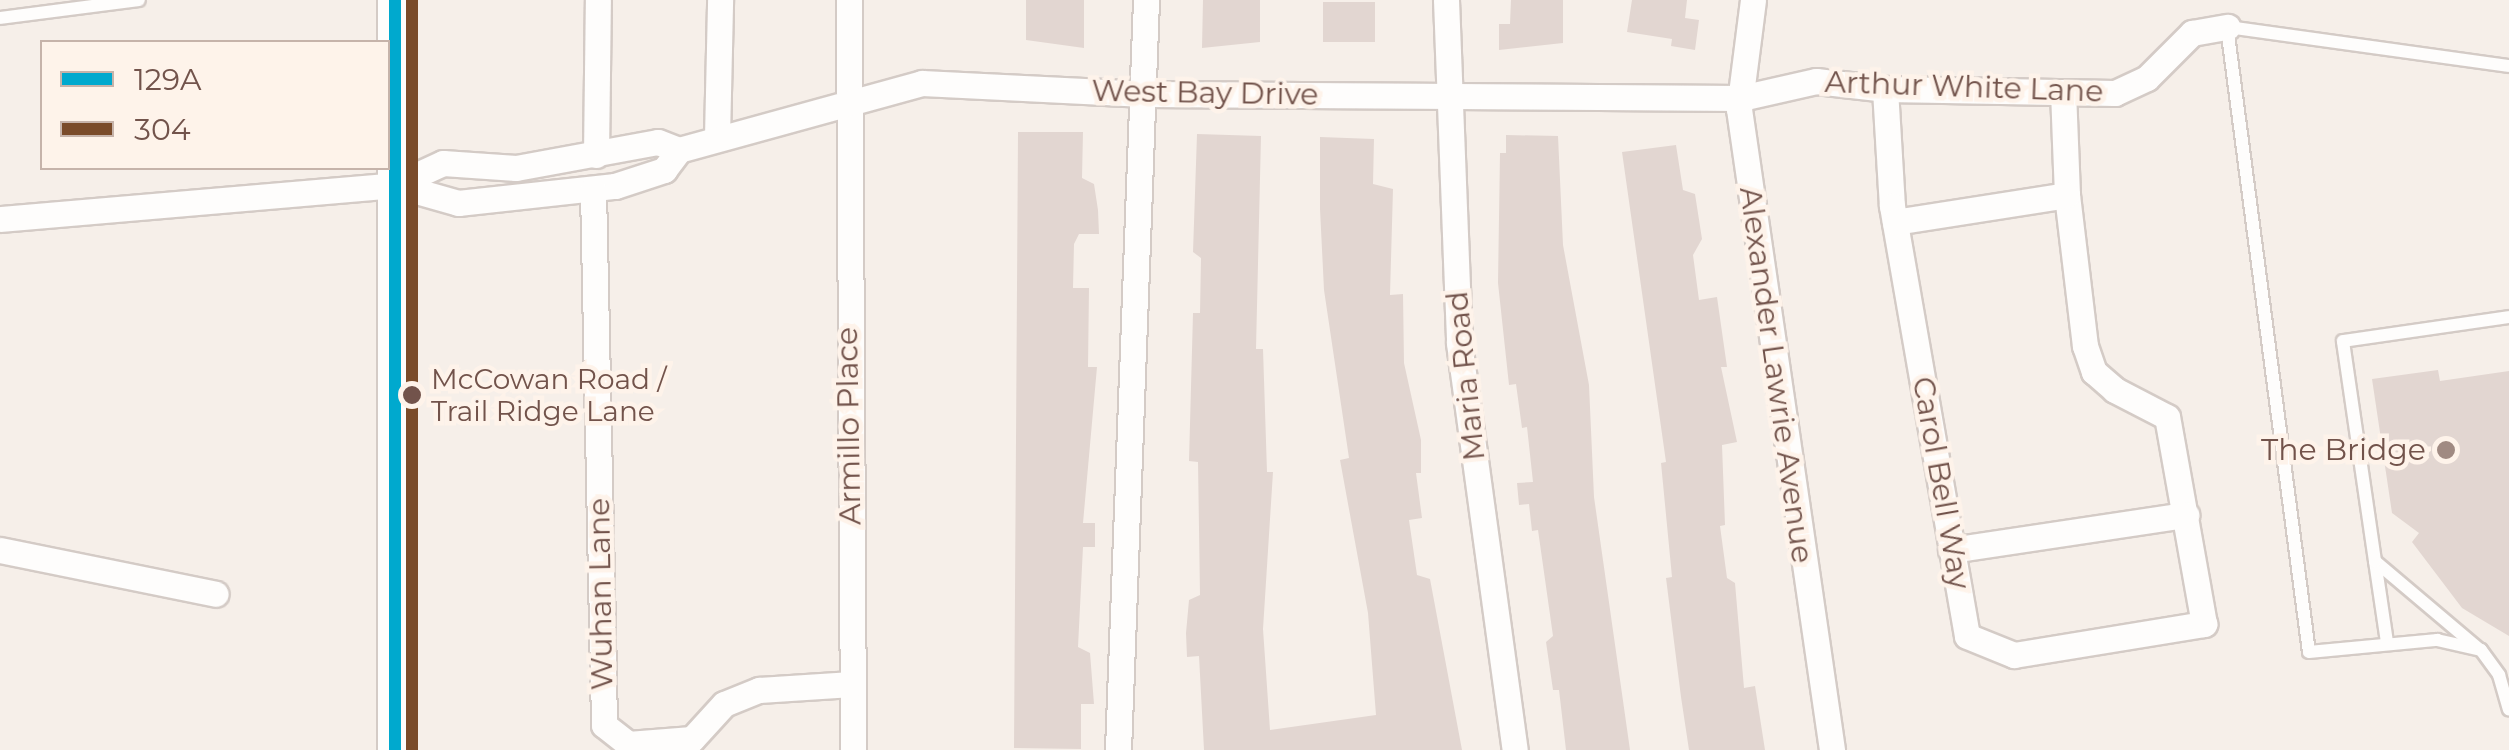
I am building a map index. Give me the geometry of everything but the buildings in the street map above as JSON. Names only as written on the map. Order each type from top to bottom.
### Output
[{"type":"main road","points":[[395,0],[395,750]]},
{"type":"street","points":[[596,155],[598,0]]},
{"type":"street","points":[[717,138],[720,0]]},
{"type":"street","name":"Armillo Place","points":[[849,0],[846,102],[852,750]]},
{"type":"street","points":[[1118,750],[1146,0]]},
{"type":"street","name":"Maria Road","points":[[1446,0],[1446,95],[1459,344],[1516,750]]},
{"type":"street","name":"Alexander Lawrie Avenue","points":[[1753,0],[1741,98],[1758,261],[1832,750]]},
{"type":"street","name":"Arthur White Lane","points":[[1741,98],[1816,81],[1886,89],[2063,92],[2133,86],[2192,34],[2226,27]]},
{"type":"street","name":"West Bay Drive","points":[[395,185],[445,203],[593,189],[664,170],[678,150],[922,84],[1145,94],[1741,98]]},
{"type":"street","name":"Carol Bell Way","points":[[1886,89],[1895,222],[1967,636],[2014,655],[2204,624],[2186,515]]},
{"type":"street","points":[[1951,550],[2186,515],[2167,417],[2115,390],[2094,372],[2085,346],[2067,195],[2063,92]]},
{"type":"street","name":"West Bay Drive","points":[[395,185],[443,163],[516,168],[658,142],[678,150]]},
{"type":"street","points":[[0,219],[395,185]]},
{"type":"street","name":"Wuhan Lane","points":[[593,189],[604,725],[628,744],[692,740],[724,704],[759,690],[852,684]]},
{"type":"street","points":[[1895,222],[2067,195]]},
{"type":"street","points":[[0,550],[216,594]]},
{"type":"lane","points":[[0,18],[138,0]]},
{"type":"lane","points":[[2481,650],[2437,640],[2309,652],[2226,27],[2509,66]]},
{"type":"lane","points":[[2387,642],[2343,341],[2509,317]]},
{"type":"lane","points":[[2376,561],[2481,650],[2499,675],[2509,710]]},
{"type":"transit line","name":"129A","points":[[395,0],[395,750]]},
{"type":"transit line","name":"304","points":[[412,0],[412,750]]},
{"type":"place","name":"McCowan Road / Trail Ridge Lane","points":[[412,395]]},
{"type":"place","name":"The Bridge","points":[[2446,450]]}]
